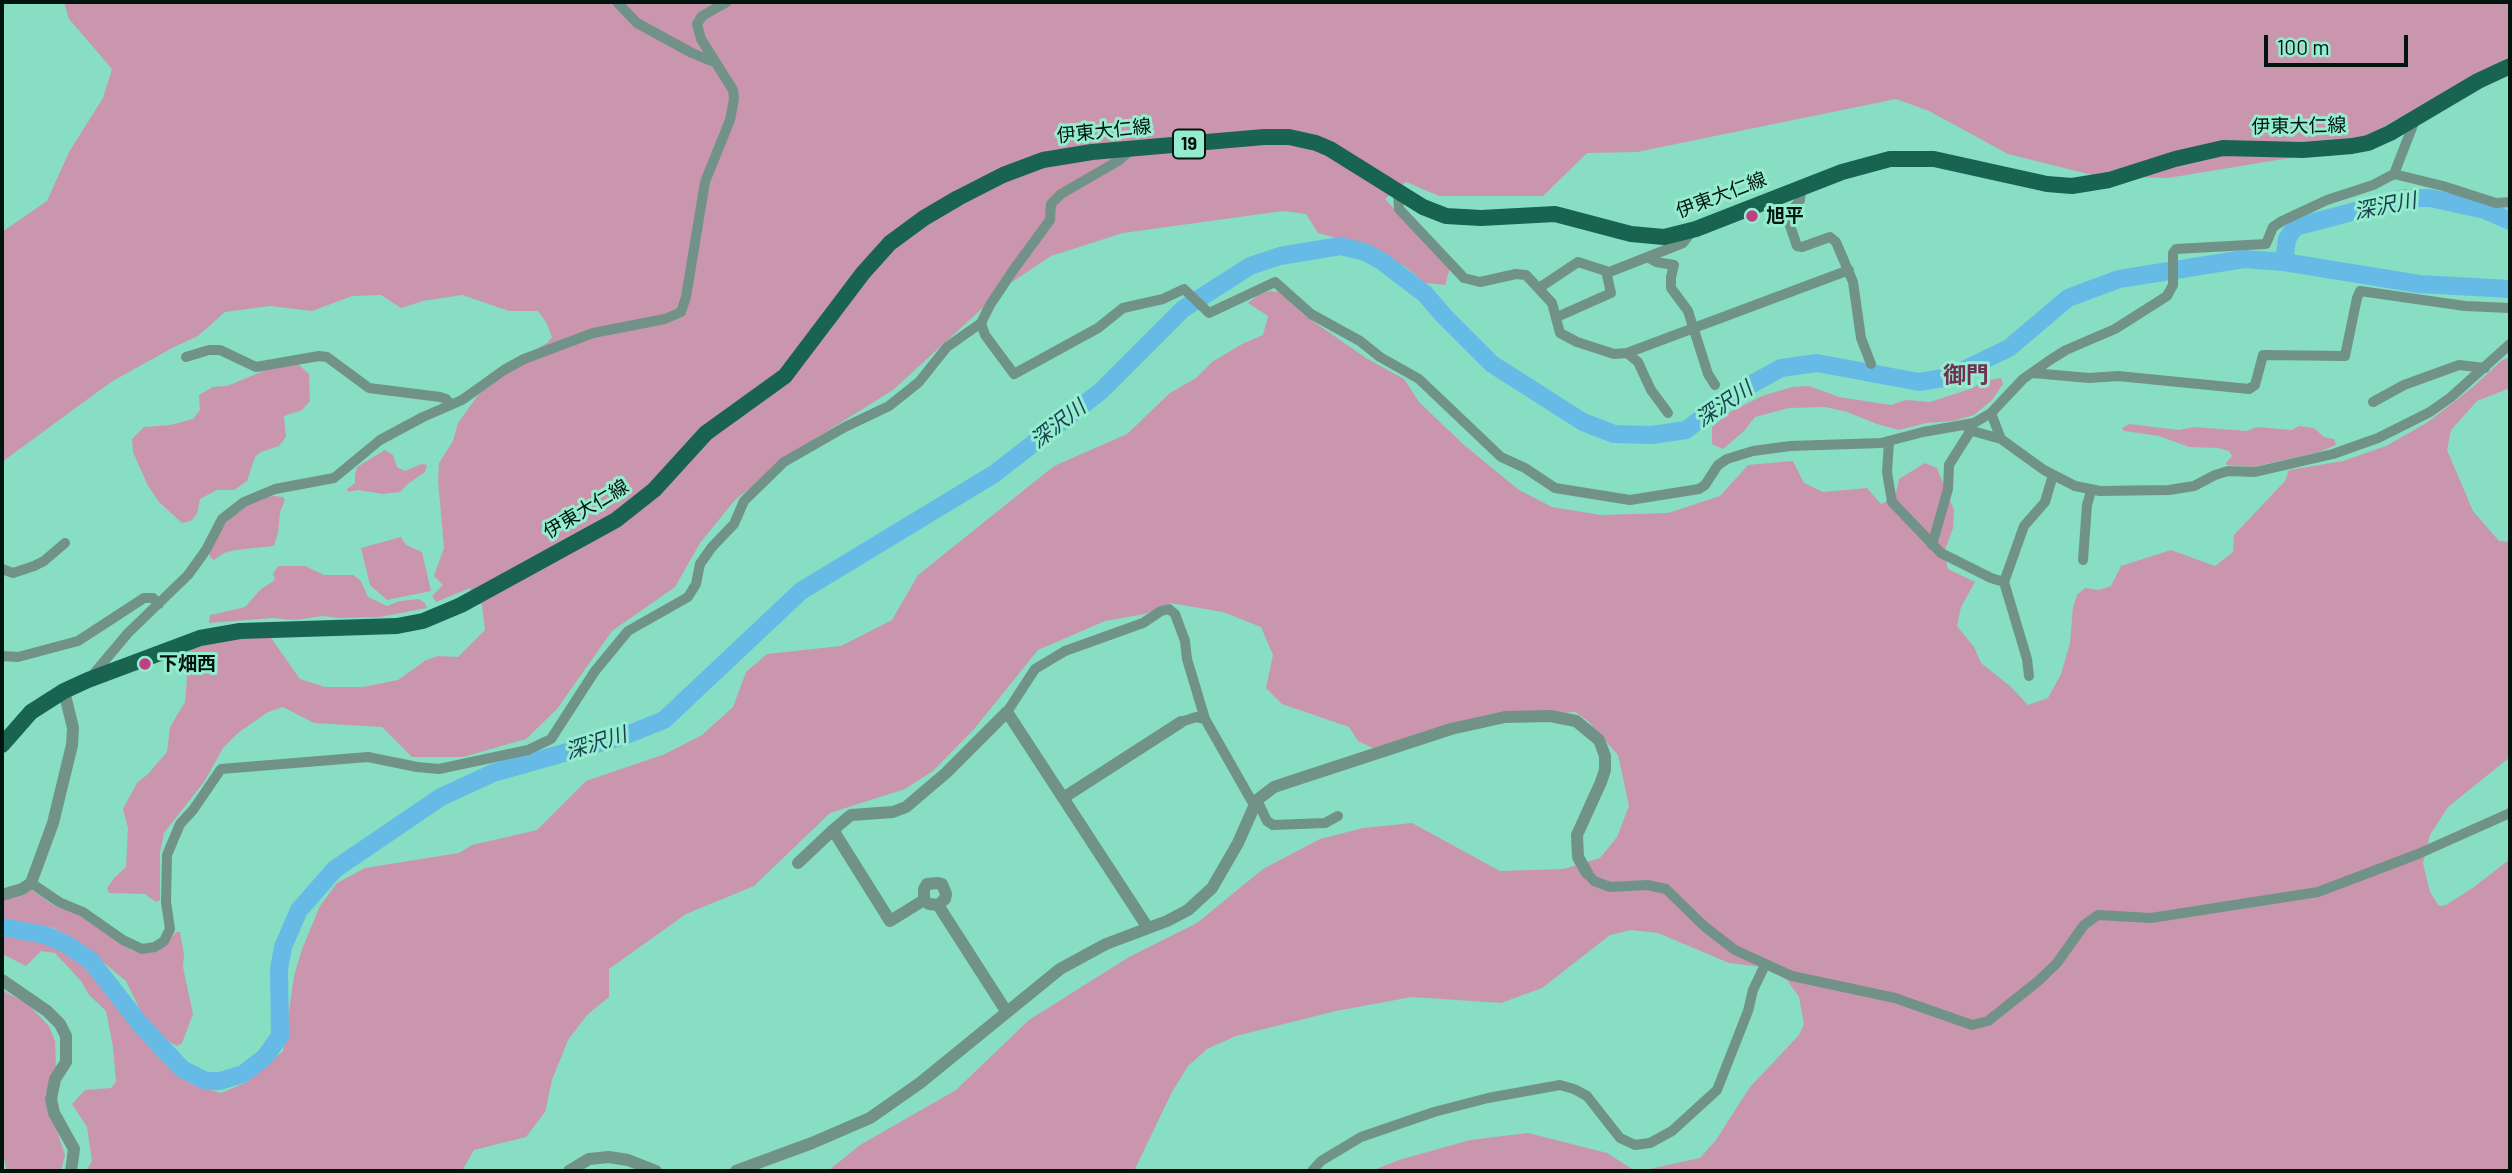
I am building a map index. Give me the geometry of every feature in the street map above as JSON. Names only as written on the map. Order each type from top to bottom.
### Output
[{"type":"main road","name":"伊東大仁線","points":[[2,745],[31,712],[64,691],[200,638],[240,631],[397,626],[423,621],[461,605],[616,520],[668,477],[706,433],[785,376],[863,272],[890,243],[958,198],[1021,167],[1062,155],[1265,137],[1304,140],[1330,149],[1434,212],[1446,216],[1481,218],[1555,214],[1650,237],[1664,237],[1693,230],[1801,187],[1875,162],[1908,158],[1973,166],[2048,184],[2072,186],[2091,184],[2223,148],[2303,150],[2368,143],[2415,120],[2461,91],[2510,66]]},
{"type":"street","points":[[618,2],[637,23],[692,53],[716,62]]},
{"type":"street","points":[[88,680],[115,647],[196,565],[222,519],[230,511],[262,493],[334,478],[380,440],[451,405],[524,359],[593,333],[665,319],[681,312],[686,297],[705,182],[733,107],[733,90],[701,39],[697,24],[702,16],[727,2]]},
{"type":"street","points":[[1932,545],[1948,489],[1949,465],[1969,428],[1991,413],[2032,373],[2066,350],[2115,329],[2167,296],[2173,285],[2173,253],[2176,249],[2266,244],[2273,227],[2282,221],[2394,174],[2415,120]]},
{"type":"street","points":[[31,883],[59,902],[83,912],[123,940],[142,949],[155,947],[164,941],[170,929],[166,902],[167,855],[180,824],[221,769],[368,757],[439,769],[528,750],[551,739],[595,671],[628,631],[688,597],[696,584],[700,564],[734,524],[744,501],[784,462],[845,426],[890,406],[919,382],[947,347],[981,323],[1014,269],[1050,220],[1051,204],[1061,194],[1118,161],[1133,148]]},
{"type":"street","points":[[2394,174],[2508,205]]},
{"type":"street","points":[[1801,187],[1800,200],[1787,217],[1797,246],[1802,247],[1827,238],[1834,239],[1849,270],[1856,295],[1861,338],[1871,364]]},
{"type":"street","points":[[1398,191],[1399,209],[1464,278],[1480,282],[1522,274],[1529,277],[1552,303],[1558,329],[1568,338],[1614,354],[1627,353],[1849,270]]},
{"type":"street","points":[[1607,273],[1683,243],[1693,230]]},
{"type":"street","points":[[1647,257],[1656,262],[1674,265],[1671,288],[1688,311],[1708,374],[1715,385]]},
{"type":"street","points":[[1539,288],[1578,262],[1607,273],[1611,293],[1557,317]]},
{"type":"street","points":[[981,323],[985,335],[1014,374],[1097,328],[1123,308],[1163,299],[1184,289],[1207,312],[1275,282],[1311,314],[1360,341],[1380,357],[1419,379],[1501,457],[1555,488],[1630,500],[1687,492],[1705,485],[1718,465],[1727,459],[1753,451],[1790,446],[1889,442],[1923,432],[1969,428],[2001,439],[2053,475],[2091,491],[2144,491],[2188,487],[2222,472],[2255,472],[2354,448],[2401,428],[2451,397],[2510,344]]},
{"type":"street","points":[[2032,373],[2089,378],[2118,376],[2249,389],[2255,385],[2263,355],[2344,356],[2360,291],[2465,306],[2510,308]]},
{"type":"street","points":[[186,357],[209,350],[220,350],[256,367],[319,356],[327,357],[369,388],[440,397],[451,405]]},
{"type":"street","points":[[1627,353],[1638,362],[1651,390],[1668,413]]},
{"type":"street","points":[[2373,402],[2404,385],[2459,365],[2485,368]]},
{"type":"street","points":[[1991,413],[2001,439]]},
{"type":"street","points":[[1889,442],[1887,472],[1892,502],[1932,545],[1960,564],[2004,582]]},
{"type":"street","points":[[2029,676],[2027,659],[2004,582],[2024,526],[2045,502],[2053,475]]},
{"type":"street","points":[[2083,560],[2086,512],[2091,491]]},
{"type":"street","points":[[2,569],[13,573],[34,566],[65,543]]},
{"type":"street","points":[[2,656],[18,657],[78,642],[144,598],[153,598],[159,604]]},
{"type":"street","points":[[797,863],[851,814],[893,812],[905,807],[934,785],[1007,712],[1035,669],[1065,651],[1143,623],[1169,609],[1175,614],[1185,641],[1187,659],[1205,719],[1267,821],[1273,825],[1325,823],[1338,816]]},
{"type":"street","points":[[2,895],[22,889],[31,883],[53,823],[71,753],[73,728],[64,691]]},
{"type":"street","points":[[1007,712],[1147,928]]},
{"type":"street","points":[[736,1171],[870,1118],[920,1083],[1060,968],[1079,957],[1188,910],[1212,888],[1256,803],[1265,793],[1451,729],[1507,717],[1562,716],[1576,720],[1599,740],[1605,757],[1605,770],[1577,835],[1577,851],[1587,873],[1594,881],[1610,887],[1647,885],[1666,888],[1704,926],[1735,950],[1765,965],[1801,980],[1895,998],[1964,1023],[1982,1023],[1994,1017],[2057,963],[2084,925],[2098,915],[2163,916],[2318,892],[2418,854],[2510,813]]},
{"type":"street","points":[[1063,799],[1181,722],[1196,717],[1205,719]]},
{"type":"street","points":[[833,830],[890,921],[925,900]]},
{"type":"street","points":[[927,884],[942,884],[945,900],[938,905],[929,905],[925,900],[923,894],[927,884]]},
{"type":"street","points":[[938,905],[1006,1011]]},
{"type":"street","points":[[1312,1171],[1321,1161],[1362,1137],[1434,1112],[1488,1098],[1560,1085],[1587,1096],[1620,1138],[1635,1145],[1650,1143],[1672,1131],[1717,1090],[1748,1011],[1753,990],[1765,965]]},
{"type":"street","points":[[2,980],[47,1011],[60,1024],[66,1036],[66,1062],[55,1080],[51,1099],[54,1113],[74,1149],[71,1171]]},
{"type":"street","points":[[569,1171],[589,1159],[609,1157],[628,1160],[656,1171]]},
{"type":"shaded area","points":[[64,2],[2510,2],[2510,56],[2344,149],[2168,178],[2096,176],[2008,154],[1929,111],[1896,99],[1637,152],[1587,153],[1543,196],[1439,196],[1406,182],[1385,199],[1450,268],[1445,285],[1425,283],[1406,267],[1364,246],[1318,233],[1306,214],[1283,211],[1123,233],[1051,256],[1009,284],[893,390],[805,445],[735,500],[700,543],[675,587],[612,631],[557,709],[526,739],[463,757],[412,757],[382,727],[314,723],[283,707],[268,712],[238,733],[223,748],[204,782],[164,833],[160,853],[160,900],[156,902],[145,894],[109,893],[107,888],[126,867],[128,828],[123,809],[137,783],[167,752],[170,727],[185,702],[187,678],[178,659],[197,646],[244,638],[271,638],[300,679],[325,687],[363,687],[398,680],[426,660],[438,656],[458,657],[485,630],[482,605],[470,588],[436,602],[432,596],[443,585],[434,576],[444,548],[439,463],[453,441],[458,423],[478,395],[552,337],[538,311],[509,311],[462,295],[423,301],[401,308],[381,295],[352,296],[312,311],[270,306],[225,312],[198,336],[111,382],[2,462],[2,232],[47,201],[69,152],[103,98],[112,69],[69,19]]},
{"type":"shaded area","points":[[1270,291],[1280,292],[1304,315],[1366,358],[1404,379],[1419,402],[1463,444],[1519,490],[1552,507],[1601,515],[1668,513],[1720,496],[1748,465],[1793,461],[1804,483],[1823,492],[1867,488],[1881,504],[1895,497],[1899,479],[1925,463],[1937,468],[1954,510],[1953,528],[1944,553],[1948,569],[1975,582],[1961,607],[1957,626],[1974,647],[1981,663],[2010,686],[2028,705],[2048,698],[2061,674],[2070,643],[2073,607],[2077,595],[2085,588],[2099,590],[2111,586],[2121,566],[2171,550],[2215,566],[2233,552],[2234,535],[2285,481],[2289,470],[2343,461],[2386,446],[2428,422],[2501,361],[2510,357],[2510,388],[2477,401],[2451,430],[2447,450],[2473,511],[2499,541],[2510,542],[2510,757],[2448,807],[2430,835],[2423,863],[2430,892],[2439,906],[2446,905],[2474,887],[2510,859],[2510,1171],[1640,1171],[1700,1158],[1716,1140],[1750,1087],[1799,1035],[1804,1024],[1799,997],[1787,980],[1762,967],[1729,963],[1658,933],[1631,930],[1610,935],[1542,988],[1501,1003],[1412,997],[1336,1011],[1236,1036],[1207,1049],[1188,1066],[1172,1092],[1134,1171],[828,1171],[860,1145],[956,1090],[1029,1020],[1129,957],[1197,923],[1263,869],[1320,839],[1363,828],[1412,823],[1500,871],[1563,869],[1600,858],[1617,837],[1629,806],[1618,755],[1588,721],[1575,712],[1514,716],[1390,753],[1377,750],[1358,741],[1349,727],[1282,704],[1266,688],[1273,655],[1261,627],[1223,612],[1170,603],[1145,614],[1105,621],[1038,650],[975,728],[933,771],[905,789],[830,813],[754,886],[686,914],[609,969],[609,997],[587,1015],[568,1040],[552,1080],[545,1112],[526,1137],[474,1150],[462,1171],[86,1171],[92,1161],[87,1127],[72,1104],[85,1090],[111,1088],[116,1082],[106,1011],[89,995],[81,981],[55,953],[41,951],[26,966],[2,954],[2,933],[23,934],[54,943],[70,953],[97,977],[141,1037],[173,1072],[191,1084],[221,1093],[247,1082],[283,1051],[294,976],[302,949],[320,906],[337,883],[365,868],[459,853],[472,845],[537,830],[586,781],[665,754],[702,735],[733,707],[746,672],[767,654],[841,646],[892,620],[918,575],[1054,466],[1127,434],[1170,393],[1196,378],[1212,362],[1263,335],[1268,316],[1248,303],[1258,295]]},
{"type":"shaded area","points":[[299,365],[309,374],[310,401],[302,410],[284,416],[286,437],[279,446],[255,457],[247,481],[234,490],[217,490],[200,499],[197,514],[191,521],[182,523],[159,502],[148,486],[133,452],[132,439],[144,427],[170,425],[193,419],[200,410],[199,395],[213,387],[227,386],[271,368]]},
{"type":"shaded area","points":[[2001,378],[2003,384],[1992,400],[1974,415],[1953,421],[1926,423],[1899,430],[1825,407],[1789,408],[1755,417],[1744,431],[1723,449],[1712,444],[1712,427],[1728,413],[1762,396],[1792,387],[1809,386],[1839,397],[1891,405],[1906,400],[1930,402],[1973,388],[1982,381]]},
{"type":"shaded area","points":[[2129,424],[2179,430],[2194,427],[2247,431],[2257,427],[2292,430],[2299,426],[2314,428],[2324,437],[2334,439],[2336,445],[2319,452],[2253,467],[2227,465],[2232,456],[2229,451],[2189,447],[2159,436],[2124,431],[2122,428]]},
{"type":"shaded area","points":[[385,450],[393,455],[397,467],[405,471],[422,464],[427,465],[425,472],[400,492],[348,492],[347,489],[355,483],[357,467]]},
{"type":"shaded area","points":[[259,497],[283,497],[285,500],[274,546],[235,550],[214,560],[210,557],[210,551],[221,529],[229,519]]},
{"type":"shaded area","points":[[401,537],[406,545],[422,552],[431,591],[387,600],[370,585],[361,548]]},
{"type":"shaded area","points":[[278,566],[305,566],[324,575],[353,575],[361,581],[368,597],[387,606],[400,601],[419,599],[427,608],[380,617],[323,616],[295,620],[272,618],[209,623],[210,615],[245,607],[261,589],[275,580],[273,574]]},
{"type":"shaded area","points":[[30,889],[55,906],[73,911],[133,951],[159,951],[176,932],[180,932],[184,954],[183,967],[193,1014],[182,1043],[177,1046],[159,1036],[147,1024],[126,981],[75,939],[51,927],[2,921],[2,897]]},
{"type":"shaded area","points":[[2,990],[28,1004],[49,1026],[55,1041],[56,1068],[45,1094],[65,1155],[61,1171],[7,1171],[2,1151]]},
{"type":"shaded area","points":[[1528,1133],[1607,1153],[1635,1171],[1371,1171],[1399,1160],[1470,1140]]},
{"type":"waterway","name":"深沢川","points":[[2284,262],[2287,239],[2295,227],[2405,198],[2430,198],[2485,210],[2510,221]]},
{"type":"waterway","name":"深沢川","points":[[2,927],[45,935],[66,944],[91,961],[140,1024],[182,1069],[206,1081],[220,1081],[243,1074],[265,1057],[280,1036],[279,969],[283,947],[299,910],[335,869],[441,797],[493,773],[624,736],[664,720],[801,591],[994,474],[1101,391],[1183,309],[1250,266],[1280,256],[1340,246],[1365,252],[1383,262],[1425,294],[1492,364],[1583,422],[1614,434],[1652,435],[1686,430],[1730,396],[1781,368],[1817,363],[1919,382],[1949,377],[2009,348],[2068,298],[2119,279],[2244,259],[2284,262],[2419,284],[2510,289]]},
{"type":"place","name":"旭平","points":[[1752,216]]},
{"type":"place","name":"下畑西","points":[[145,664]]},
{"type":"district","name":"御門","points":[[1966,375]]}]
